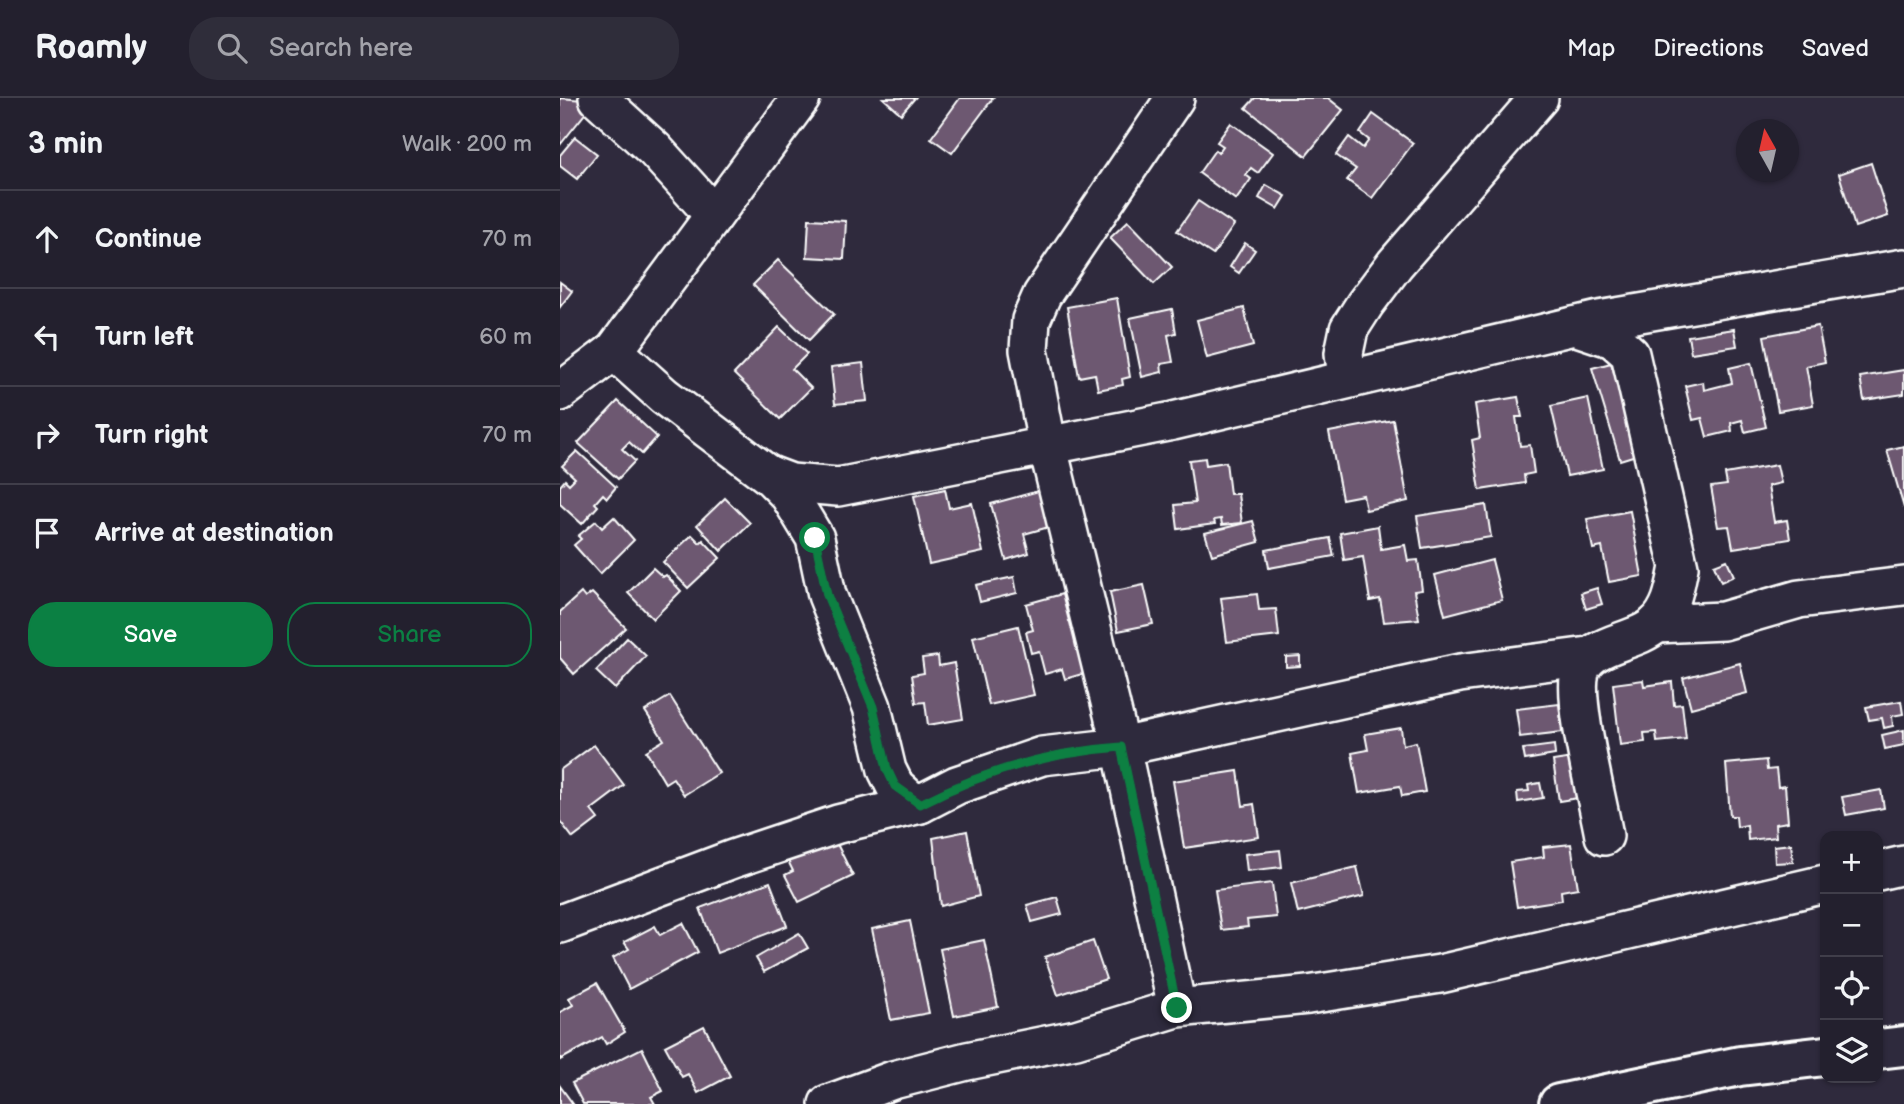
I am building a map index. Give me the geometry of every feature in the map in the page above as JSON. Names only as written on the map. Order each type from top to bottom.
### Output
[{"type":"main road","points":[[1883,1048],[1904,1046]]},
{"type":"main road","points":[[1559,1104],[1740,1066],[1820,1057]]},
{"type":"street","points":[[598,98],[655,150],[714,215]]},
{"type":"street","points":[[560,392],[614,351],[801,98]]},
{"type":"street","points":[[1175,98],[1148,113],[1042,295],[1031,320],[1029,350],[1048,447],[1121,747],[1177,1008]]},
{"type":"street","points":[[1347,379],[1343,353],[1349,329],[1365,304],[1395,264],[1539,98]]},
{"type":"street","points":[[768,474],[791,483],[838,487],[1048,447],[1574,326],[1904,268]]},
{"type":"street","points":[[1574,326],[1613,339],[1630,354],[1639,385],[1679,566],[1674,597],[1656,624]]},
{"type":"street","points":[[614,351],[664,396],[768,474],[789,495],[815,538],[827,595],[873,707],[887,769],[895,786],[920,804]]},
{"type":"street","points":[[815,538],[838,487]]},
{"type":"street","points":[[560,924],[838,824],[920,804],[957,785],[1042,757],[1121,747],[1460,673],[1589,656],[1656,624],[1723,621],[1799,599],[1904,586]]},
{"type":"street","points":[[1589,656],[1580,672],[1580,688],[1584,732],[1604,836]]},
{"type":"street","points":[[1883,870],[1904,865]]},
{"type":"street","points":[[828,1104],[893,1080],[967,1061],[1076,1039],[1177,1008],[1308,995],[1440,974],[1820,885]]},
{"type":"building","points":[[560,98],[595,101],[560,145]]},
{"type":"building","points":[[883,98],[915,98],[901,114]]},
{"type":"building","points":[[960,98],[993,98],[952,153],[931,138]]},
{"type":"building","points":[[1255,98],[1328,98],[1343,110],[1306,156],[1246,108]]},
{"type":"building","points":[[1373,114],[1413,143],[1372,198],[1347,180],[1356,169],[1336,155],[1349,137],[1363,148],[1369,140],[1360,133]]},
{"type":"building","points":[[1231,123],[1273,153],[1258,173],[1251,168],[1246,175],[1251,179],[1236,200],[1199,173],[1215,150],[1218,153],[1223,146],[1217,142]]},
{"type":"building","points":[[575,137],[597,154],[577,179],[560,166],[560,155]]},
{"type":"building","points":[[1871,163],[1888,216],[1855,227],[1839,174]]},
{"type":"building","points":[[1266,185],[1286,196],[1278,209],[1259,198]]},
{"type":"building","points":[[1198,201],[1234,225],[1213,255],[1177,231]]},
{"type":"building","points":[[809,219],[846,221],[844,259],[807,257]]},
{"type":"building","points":[[1128,221],[1172,267],[1154,284],[1110,238]]},
{"type":"building","points":[[1245,243],[1255,250],[1239,273],[1230,267]]},
{"type":"building","points":[[778,260],[834,314],[809,340],[753,285]]},
{"type":"building","points":[[560,282],[572,291],[560,307]]},
{"type":"building","points":[[1117,298],[1130,377],[1122,379],[1123,385],[1098,390],[1095,374],[1079,377],[1067,307]]},
{"type":"building","points":[[1244,308],[1253,346],[1207,358],[1197,320]]},
{"type":"building","points":[[1172,309],[1176,333],[1168,335],[1173,362],[1161,364],[1162,372],[1142,377],[1130,318]]},
{"type":"building","points":[[1818,326],[1825,362],[1806,366],[1813,405],[1778,411],[1764,336]]},
{"type":"building","points":[[779,327],[807,354],[792,369],[811,388],[780,419],[734,374]]},
{"type":"building","points":[[1734,329],[1737,346],[1691,353],[1688,336]]},
{"type":"building","points":[[863,363],[867,401],[835,404],[831,367]]},
{"type":"building","points":[[1611,363],[1639,454],[1620,460],[1592,368]]},
{"type":"building","points":[[1751,363],[1766,427],[1745,432],[1742,420],[1731,423],[1732,431],[1707,437],[1702,418],[1693,420],[1685,386],[1703,382],[1704,390],[1732,383],[1729,368]]},
{"type":"building","points":[[1904,370],[1904,394],[1864,400],[1860,377]]},
{"type":"building","points":[[1518,397],[1522,417],[1516,417],[1520,446],[1530,445],[1534,473],[1524,475],[1525,483],[1480,490],[1472,440],[1480,438],[1475,404]]},
{"type":"building","points":[[1588,398],[1603,469],[1567,476],[1551,406]]},
{"type":"building","points":[[618,401],[657,437],[642,454],[629,442],[622,449],[635,461],[618,479],[578,443]]},
{"type":"building","points":[[1393,420],[1408,501],[1366,510],[1363,495],[1342,499],[1329,432]]},
{"type":"building","points":[[1904,446],[1904,508],[1887,450]]},
{"type":"building","points":[[577,451],[616,487],[607,498],[603,494],[595,503],[598,506],[582,524],[560,504],[560,486],[565,480],[569,484],[575,478],[562,466]]},
{"type":"building","points":[[1205,458],[1206,465],[1226,462],[1230,494],[1238,494],[1242,523],[1222,525],[1221,519],[1214,520],[1215,524],[1178,529],[1175,505],[1195,503],[1189,460]]},
{"type":"building","points":[[1777,465],[1781,483],[1768,486],[1774,522],[1787,520],[1790,539],[1733,548],[1729,526],[1718,527],[1711,487],[1727,485],[1725,474]]},
{"type":"building","points":[[945,489],[949,508],[972,503],[983,552],[929,564],[914,496]]},
{"type":"building","points":[[1046,489],[1056,525],[1024,534],[1029,553],[1006,560],[991,504]]},
{"type":"building","points":[[725,498],[750,523],[721,551],[697,525]]},
{"type":"building","points":[[1486,505],[1491,537],[1422,548],[1417,516]]},
{"type":"building","points":[[1630,511],[1642,576],[1609,582],[1602,547],[1593,549],[1587,519]]},
{"type":"building","points":[[614,517],[634,540],[600,574],[574,545],[581,539],[578,536],[596,521],[602,528]]},
{"type":"building","points":[[1253,521],[1259,542],[1212,555],[1205,533]]},
{"type":"building","points":[[1378,526],[1381,549],[1405,545],[1408,561],[1418,560],[1422,590],[1414,591],[1419,619],[1384,622],[1380,599],[1370,601],[1363,557],[1344,560],[1340,533]]},
{"type":"building","points":[[692,535],[700,543],[703,540],[720,558],[688,588],[663,562]]},
{"type":"building","points":[[1330,538],[1334,556],[1269,568],[1266,550]]},
{"type":"building","points":[[1492,560],[1502,600],[1445,615],[1435,575]]},
{"type":"building","points":[[1727,560],[1734,576],[1721,582],[1714,565]]},
{"type":"building","points":[[653,568],[663,577],[666,575],[681,591],[653,619],[628,593]]},
{"type":"building","points":[[1014,577],[1017,593],[980,602],[976,585]]},
{"type":"building","points":[[1144,585],[1153,624],[1118,631],[1110,592]]},
{"type":"building","points":[[1597,588],[1602,604],[1586,609],[1581,593]]},
{"type":"building","points":[[581,593],[585,598],[592,593],[626,628],[574,674],[560,658],[560,612]]},
{"type":"building","points":[[1062,594],[1069,621],[1083,617],[1089,672],[1065,679],[1062,669],[1045,674],[1039,651],[1031,653],[1026,632],[1033,630],[1026,604]]},
{"type":"building","points":[[1257,594],[1259,610],[1276,609],[1279,636],[1227,642],[1221,598]]},
{"type":"building","points":[[1018,626],[1034,695],[989,705],[973,637]]},
{"type":"building","points":[[627,638],[646,656],[615,689],[596,671]]},
{"type":"building","points":[[938,656],[939,666],[954,663],[963,719],[928,725],[925,702],[916,703],[912,675],[924,673],[922,658]]},
{"type":"building","points":[[1300,656],[1300,666],[1286,667],[1286,657]]},
{"type":"building","points":[[1740,663],[1747,693],[1691,708],[1683,678]]},
{"type":"building","points":[[1643,680],[1644,686],[1672,682],[1674,705],[1682,704],[1686,739],[1657,742],[1656,732],[1644,733],[1645,742],[1620,745],[1613,684]]},
{"type":"building","points":[[670,696],[719,773],[684,795],[673,778],[665,783],[646,751],[664,740],[645,711]]},
{"type":"building","points":[[1901,701],[1903,714],[1892,716],[1893,726],[1884,728],[1882,718],[1869,720],[1866,707]]},
{"type":"building","points":[[1559,704],[1562,732],[1520,737],[1516,709]]},
{"type":"building","points":[[1401,728],[1403,745],[1416,742],[1425,792],[1402,796],[1400,786],[1359,793],[1352,753],[1368,750],[1365,734]]},
{"type":"building","points":[[1904,730],[1904,745],[1885,749],[1882,735]]},
{"type":"building","points":[[594,745],[624,785],[591,810],[598,819],[573,838],[560,821],[560,770]]},
{"type":"building","points":[[1554,745],[1555,755],[1525,760],[1523,749]]},
{"type":"building","points":[[1573,758],[1578,798],[1559,801],[1553,761]]},
{"type":"building","points":[[1766,760],[1767,770],[1776,769],[1778,787],[1785,786],[1788,822],[1775,824],[1776,837],[1748,840],[1747,825],[1737,827],[1736,816],[1730,816],[1726,764]]},
{"type":"building","points":[[1238,771],[1243,806],[1254,804],[1259,837],[1184,848],[1173,781]]},
{"type":"building","points":[[1540,783],[1543,798],[1518,802],[1517,792],[1529,791],[1528,785]]},
{"type":"building","points":[[1881,790],[1884,808],[1846,815],[1842,797]]},
{"type":"building","points":[[967,831],[979,896],[941,906],[933,838]]},
{"type":"building","points":[[833,836],[853,876],[799,902],[785,875],[793,871],[788,861]]},
{"type":"building","points":[[1571,844],[1578,888],[1561,891],[1562,900],[1517,907],[1510,862],[1544,857],[1543,847]]},
{"type":"building","points":[[1791,844],[1793,862],[1775,863],[1774,846]]},
{"type":"building","points":[[1280,850],[1282,867],[1247,871],[1245,854]]},
{"type":"building","points":[[1357,867],[1364,896],[1298,913],[1291,883]]},
{"type":"building","points":[[770,882],[787,926],[717,953],[700,908]]},
{"type":"building","points":[[1272,883],[1276,917],[1247,920],[1248,927],[1221,930],[1215,890]]},
{"type":"building","points":[[1057,897],[1062,914],[1032,922],[1027,905]]},
{"type":"building","points":[[910,921],[929,1013],[891,1020],[872,929]]},
{"type":"building","points":[[683,923],[698,952],[629,989],[613,958],[629,949],[624,942],[655,926],[660,935]]},
{"type":"building","points":[[799,933],[808,948],[764,972],[756,958]]},
{"type":"building","points":[[984,940],[998,1007],[954,1016],[940,949]]},
{"type":"building","points":[[1093,941],[1106,979],[1058,995],[1045,957]]},
{"type":"building","points":[[597,983],[625,1032],[606,1044],[602,1037],[560,1060],[560,1012],[573,1005],[569,998]]},
{"type":"building","points":[[704,1026],[730,1076],[698,1093],[688,1074],[682,1077],[665,1046]]},
{"type":"building","points":[[642,1048],[663,1091],[651,1097],[655,1104],[583,1104],[572,1083]]},
{"type":"building","points":[[560,1086],[573,1104],[560,1104]]},
{"type":"route","points":[[815,538],[827,595],[873,707],[887,769],[895,786],[908,798],[920,804],[957,785],[1042,757],[1121,747],[1177,1008]]}]
